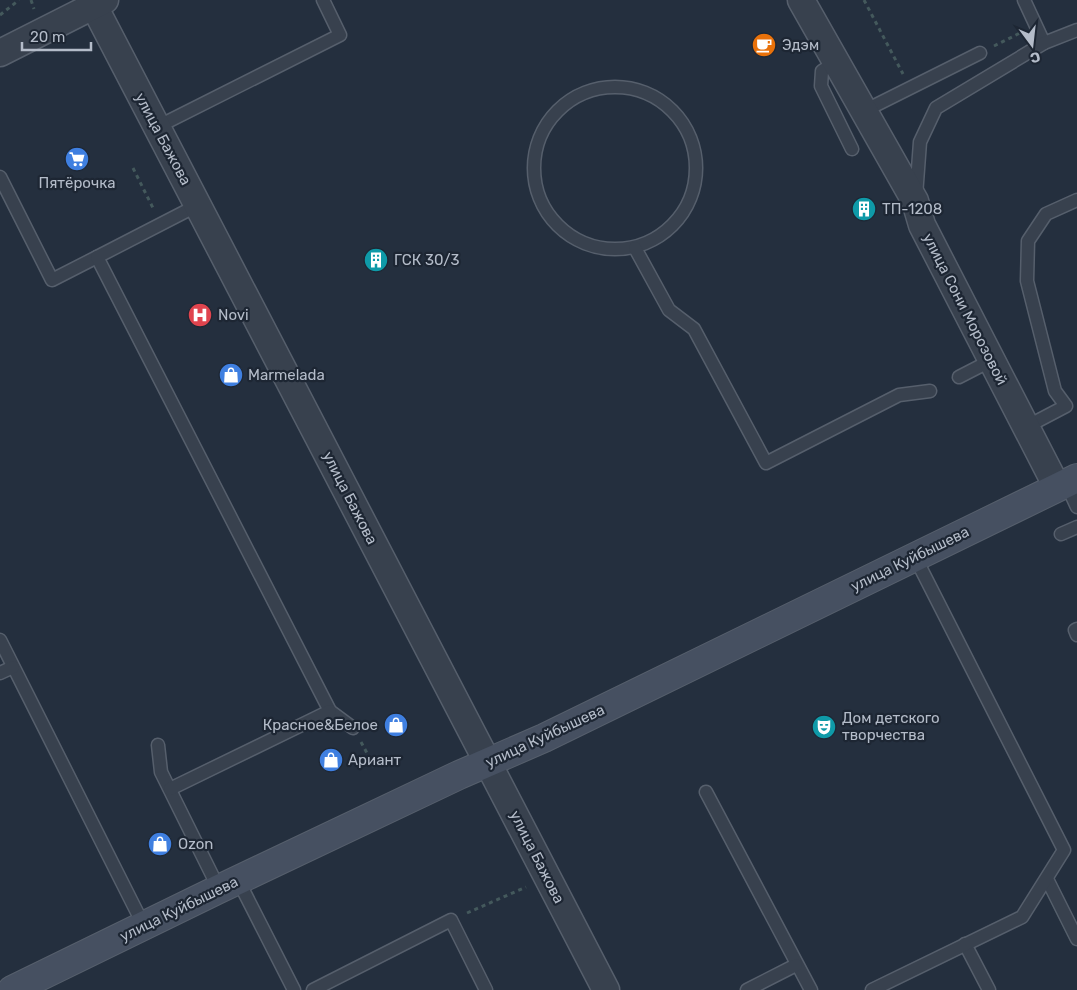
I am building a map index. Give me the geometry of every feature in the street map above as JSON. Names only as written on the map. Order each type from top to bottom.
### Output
[{"type":"main road","name":"улица Куйбышева","points":[[12,990],[228,884],[450,779],[544,738],[1066,483]]},
{"type":"street","name":"улица Сони Морозовой","points":[[801,0],[915,200],[922,225],[1026,427],[1066,483]]},
{"type":"street","name":"улица Бажова","points":[[100,3],[157,127],[606,990]]},
{"type":"street","points":[[0,53],[100,3]]},
{"type":"lane","points":[[157,127],[340,35],[323,0]]},
{"type":"lane","points":[[1024,0],[1044,43]]},
{"type":"lane","points":[[915,200],[918,190],[920,142],[936,108],[1044,43],[1077,30]]},
{"type":"lane","points":[[864,111],[980,53]]},
{"type":"lane","points":[[836,62],[822,71],[821,86],[852,149]]},
{"type":"lane","points":[[615,85],[653,95],[676,112],[692,138],[697,166],[694,190],[682,215],[672,227],[635,248],[598,248],[571,237],[555,224],[539,200],[532,168],[537,140],[544,126],[562,104],[587,90],[615,85]]},
{"type":"lane","points":[[0,178],[52,280],[198,205]]},
{"type":"lane","points":[[1026,427],[1066,406],[1055,391],[1028,281],[1028,241],[1046,214],[1077,200]]},
{"type":"lane","points":[[635,248],[668,310],[694,329],[766,463],[899,395],[930,391]]},
{"type":"lane","points":[[97,257],[330,711],[353,728]]},
{"type":"lane","points":[[959,377],[992,360]]},
{"type":"lane","points":[[1066,483],[1077,507]]},
{"type":"lane","points":[[1061,534],[1077,527]]},
{"type":"lane","points":[[872,990],[1022,916],[1064,850],[915,557]]},
{"type":"lane","points":[[1077,629],[1075,630],[1077,635]]},
{"type":"lane","points":[[0,640],[144,926]]},
{"type":"lane","points":[[0,673],[13,667]]},
{"type":"lane","points":[[170,789],[330,711]]},
{"type":"lane","points":[[158,745],[161,772],[170,789],[294,990]]},
{"type":"lane","points":[[706,792],[796,965],[811,990]]},
{"type":"lane","points":[[1047,879],[1077,938]]},
{"type":"lane","points":[[314,990],[451,920],[486,990]]},
{"type":"lane","points":[[966,944],[989,990]]},
{"type":"lane","points":[[747,990],[796,965]]},
{"type":"path","points":[[0,15],[19,0]]},
{"type":"path","points":[[864,0],[910,88]]},
{"type":"path","points":[[980,53],[1036,25]]},
{"type":"path","points":[[133,168],[160,224]]},
{"type":"path","points":[[353,728],[376,770]]},
{"type":"path","points":[[451,920],[535,883]]},
{"type":"place","name":"Эдэм","points":[[764,45]]},
{"type":"place","name":"Пятёрочка","points":[[77,159]]},
{"type":"place","name":"ТП-1208","points":[[864,209]]},
{"type":"place","name":"ГСК 30/3","points":[[376,260]]},
{"type":"place","name":"Novi","points":[[200,315]]},
{"type":"place","name":"Marmelada","points":[[231,375]]},
{"type":"place","name":"Красное&Белое","points":[[396,725]]},
{"type":"place","name":"Дом детского творчества","points":[[824,727]]},
{"type":"place","name":"Ариант","points":[[331,760]]},
{"type":"place","name":"Ozon","points":[[160,844]]}]
